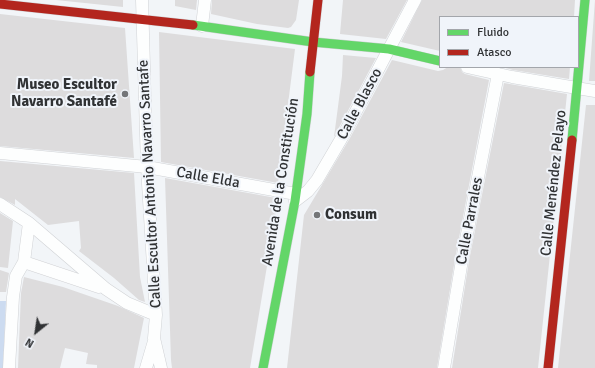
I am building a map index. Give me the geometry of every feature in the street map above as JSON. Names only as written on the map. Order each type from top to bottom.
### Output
[{"type":"street","name":"Calle Escultor Antonio Navarro Santafe","points":[[142,0],[147,167],[156,315],[154,338],[161,368]]},
{"type":"street","points":[[202,26],[205,0]]},
{"type":"street","name":"Avenida de la Constitución","points":[[263,368],[296,197],[307,114],[318,0]]},
{"type":"street","name":"Calle Blasco","points":[[296,197],[308,191],[317,180],[344,134],[415,0]]},
{"type":"street","name":"Calle Menéndez Pelayo","points":[[548,368],[578,88],[585,0]]},
{"type":"street","points":[[0,4],[49,5],[143,20],[202,26],[313,42],[389,49],[439,61]]},
{"type":"street","points":[[471,68],[595,91]]},
{"type":"street","name":"Calle Parrales","points":[[444,368],[462,260],[498,74]]},
{"type":"street","name":"Calle Elda","points":[[0,153],[147,167],[296,197]]},
{"type":"street","points":[[0,204],[29,223],[106,289],[127,303],[156,315]]},
{"type":"street","points":[[9,368],[13,297],[16,276],[24,262],[29,223]]},
{"type":"street","points":[[24,262],[106,289]]},
{"type":"street","points":[[146,368],[154,338]]},
{"type":"shaded area","points":[[0,301],[6,301],[3,368],[0,368]]},
{"type":"building","points":[[56,0],[123,0],[123,7]]},
{"type":"building","points":[[175,0],[197,0],[196,10],[175,6]]},
{"type":"building","points":[[212,0],[299,0],[296,20],[291,27],[288,28],[257,24],[211,14]]},
{"type":"building","points":[[343,0],[407,0],[386,39],[340,34]]},
{"type":"building","points":[[422,0],[575,0],[574,16],[439,16],[439,51],[401,42]]},
{"type":"building","points":[[595,0],[595,81],[589,81]]},
{"type":"building","points":[[0,14],[125,28],[134,158],[0,146]]},
{"type":"building","points":[[159,32],[295,49],[278,183],[161,162]]},
{"type":"building","points":[[343,55],[376,58],[334,137],[342,76]]},
{"type":"building","points":[[392,60],[438,71],[446,68],[460,68],[465,74],[489,80],[455,259],[437,368],[287,368],[304,215],[350,138]]},
{"type":"building","points":[[506,68],[570,68],[569,79]]},
{"type":"building","points":[[504,83],[567,94],[538,368],[452,368],[469,261]]},
{"type":"building","points":[[586,105],[595,105],[595,368],[558,368]]},
{"type":"building","points":[[0,161],[134,173],[140,277],[145,302],[139,300],[114,278],[79,251],[81,248],[79,221],[48,225],[15,199],[15,205],[0,197]]},
{"type":"building","points":[[165,178],[276,198],[275,200],[278,200],[250,368],[172,368]]},
{"type":"building","points":[[0,213],[13,221],[8,268],[0,267]]},
{"type":"building","points":[[0,270],[9,273],[6,292],[0,292]]},
{"type":"building","points":[[24,277],[63,287],[118,306],[144,318],[134,368],[97,368],[97,365],[86,364],[88,353],[65,348],[60,368],[18,368],[21,293]]},
{"type":"traffic: fast","points":[[579,65],[585,0]]},
{"type":"traffic: fast","points":[[193,25],[313,42],[389,49],[439,61]]},
{"type":"traffic: fast","points":[[572,140],[579,68]]},
{"type":"traffic: fast","points":[[263,368],[295,201],[307,114],[310,72]]},
{"type":"traffic: jam","points":[[310,72],[318,0]]},
{"type":"traffic: jam","points":[[0,4],[193,25]]},
{"type":"traffic: jam","points":[[548,368],[572,140]]},
{"type":"place","name":"Museo Escultor Navarro Santafé","points":[[125,94]]},
{"type":"place","name":"Consum","points":[[317,215]]}]
